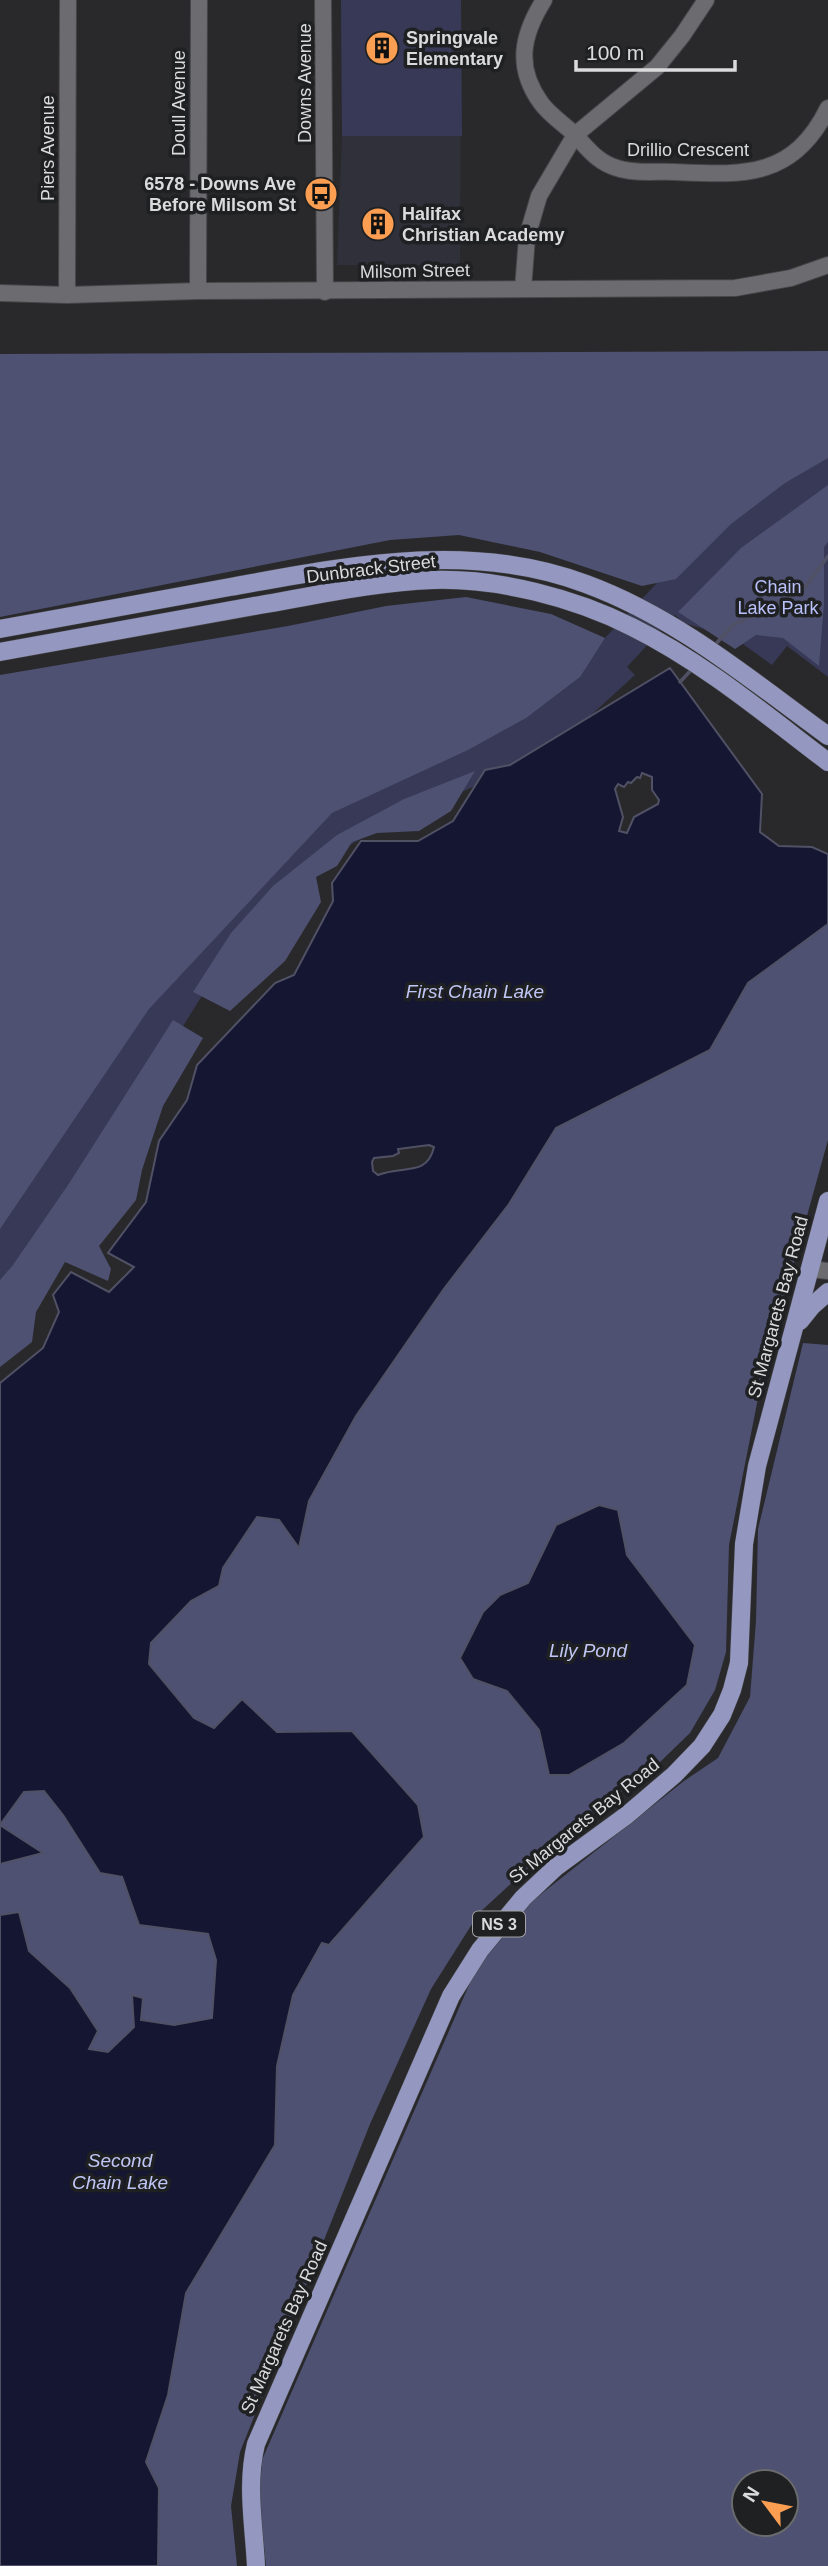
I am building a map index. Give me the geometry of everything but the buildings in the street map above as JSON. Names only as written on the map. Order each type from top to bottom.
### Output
[{"type":"main road","name":"Dunbrack Street","points":[[0,629],[356,564],[417,559],[502,564],[549,572],[587,584],[648,611],[678,629],[828,736]]},
{"type":"main road","name":"Dunbrack Street","points":[[0,652],[339,591],[434,580],[514,588],[577,604],[632,627],[667,646],[828,762]]},
{"type":"main road","name":"St Margarets Bay Road","points":[[256,2566],[250,2491],[251,2463],[256,2444],[451,1996],[480,1950],[523,1898],[556,1867],[627,1815],[674,1775],[702,1746],[726,1707],[740,1654],[744,1544],[757,1466],[794,1333],[819,1270],[828,1201]]},
{"type":"main road","points":[[794,1333],[805,1314],[828,1292]]},
{"type":"street","name":"Piers Avenue","points":[[67,295],[68,0]]},
{"type":"street","name":"Doull Avenue","points":[[198,291],[199,0]]},
{"type":"street","name":"Downs Avenue","points":[[323,0],[326,292]]},
{"type":"street","name":"Drillio Crescent","points":[[544,0],[524,42],[525,71],[541,103],[598,160],[619,169],[750,173],[779,162],[802,148],[817,130],[828,108]]},
{"type":"street","points":[[523,289],[527,237],[539,196],[575,135],[657,66],[682,36],[706,0]]},
{"type":"street","name":"Milsom Street","points":[[0,293],[67,295],[198,291],[735,288],[791,278],[828,265]]},
{"type":"shaded area","points":[[341,0],[461,0],[460,265],[337,265],[342,136]]},
{"type":"green space","points":[[341,0],[461,0],[462,136],[342,136]]},
{"type":"green space","points":[[828,351],[828,458],[785,483],[731,524],[676,579],[642,586],[540,552],[459,535],[390,540],[0,617],[0,354]]},
{"type":"green space","points":[[828,442],[828,677],[787,646],[772,665],[736,639],[684,623],[675,615],[627,667],[635,675],[578,727],[486,781],[377,830],[339,851],[216,973],[87,1181],[0,1297],[0,1221],[161,968],[259,853],[587,657],[709,528]]},
{"type":"green space","name":"Chain Lake Park","points":[[828,485],[828,542],[824,547],[824,604],[819,666],[783,638],[756,635],[735,649],[678,612],[741,548]]},
{"type":"green space","points":[[466,597],[551,614],[605,638],[580,677],[526,718],[468,750],[332,813],[149,1009],[0,1229],[0,675],[288,626],[386,606]]},
{"type":"green space","points":[[475,771],[451,811],[419,831],[377,833],[352,842],[337,866],[316,877],[321,902],[285,961],[230,1011],[193,992],[231,933],[273,886],[337,835],[404,799]]},
{"type":"green space","points":[[828,924],[828,1140],[762,1378],[729,1545],[726,1652],[715,1690],[690,1733],[660,1762],[551,1847],[479,1913],[431,1989],[370,2124],[240,2452],[231,2506],[237,2566],[158,2566],[159,2489],[146,2462],[168,2395],[186,2293],[275,2145],[277,2066],[293,1995],[322,1943],[352,1731],[247,1732],[208,1725],[195,1719],[184,1708],[149,1664],[151,1643],[191,1600],[219,1586],[223,1568],[257,1517],[279,1520],[299,1547],[309,1501],[356,1416],[443,1290],[509,1204],[556,1128],[710,1050],[748,983]],"holes":[[[618,1510],[627,1555],[695,1645],[549,1775],[540,1730],[506,1691],[500,1595],[528,1583],[556,1525]]]},
{"type":"green space","points":[[173,1020],[203,1038],[163,1106],[142,1170],[136,1200],[99,1246],[111,1269],[108,1281],[65,1262],[36,1312],[32,1342],[0,1367],[0,1280],[70,1182]]},
{"type":"green space","points":[[803,1343],[828,1345],[828,2566],[266,2566],[259,2500],[262,2460],[476,1969],[531,1902],[684,1781],[718,1758],[750,1697],[756,1621],[758,1529]]},
{"type":"green space","points":[[44,1791],[122,1877],[139,1925],[208,1934],[216,1960],[212,2018],[174,2025],[140,2019],[132,1996],[134,2027],[108,2052],[89,2049],[98,2031],[70,1988],[29,1951],[19,1912],[0,1915],[0,1864],[42,1853],[0,1825],[24,1792]]},
{"type":"water","name":"First Chain Lake","points":[[670,668],[762,794],[760,832],[779,846],[812,847],[828,854],[828,924],[748,983],[710,1050],[556,1128],[509,1204],[443,1290],[356,1416],[309,1501],[299,1548],[279,1520],[257,1517],[223,1568],[219,1586],[191,1601],[151,1643],[149,1664],[194,1718],[214,1728],[242,1699],[277,1732],[352,1731],[418,1805],[424,1837],[329,1945],[322,1943],[293,1995],[277,2066],[275,2145],[186,2293],[168,2395],[146,2462],[159,2488],[158,2566],[0,2566],[0,1915],[19,1912],[29,1951],[70,1988],[98,2031],[89,2049],[108,2052],[134,2027],[132,1995],[143,1998],[141,2020],[174,2025],[212,2018],[216,1960],[208,1934],[139,1925],[122,1877],[100,1873],[63,1815],[44,1791],[24,1792],[0,1825],[0,1383],[43,1348],[59,1312],[53,1295],[71,1272],[109,1292],[134,1267],[108,1253],[146,1202],[159,1141],[187,1100],[197,1065],[275,983],[294,975],[333,901],[332,883],[361,841],[418,841],[453,821],[485,770],[510,765]],"holes":[[[642,773],[652,777],[652,790],[659,800],[658,804],[634,817],[627,833],[619,831],[623,817],[615,789],[618,784],[624,787],[628,782],[640,778]],[[429,1145],[434,1147],[431,1156],[420,1166],[378,1175],[373,1171],[374,1158],[393,1156],[399,1153],[398,1149]]]},
{"type":"water","name":"Lily Pond","points":[[599,1505],[618,1510],[627,1555],[695,1645],[687,1685],[624,1743],[569,1775],[549,1775],[539,1730],[507,1691],[473,1679],[460,1658],[483,1612],[500,1595],[528,1583],[556,1525]]},
{"type":"water","points":[[0,1825],[43,1853],[0,1864]]},
{"type":"waterway","points":[[713,647],[733,625],[803,590],[828,556]]},
{"type":"waterway","points":[[680,682],[693,668]]},
{"type":"place","name":"Springvale Elementary","points":[[382,48]]},
{"type":"place","name":"6578 - Downs Ave Before Milsom St","points":[[321,194]]},
{"type":"place","name":"Halifax Christian Academy","points":[[378,224]]},
{"type":"water label","name":"Second Chain Lake","points":[[120,2171]]}]
